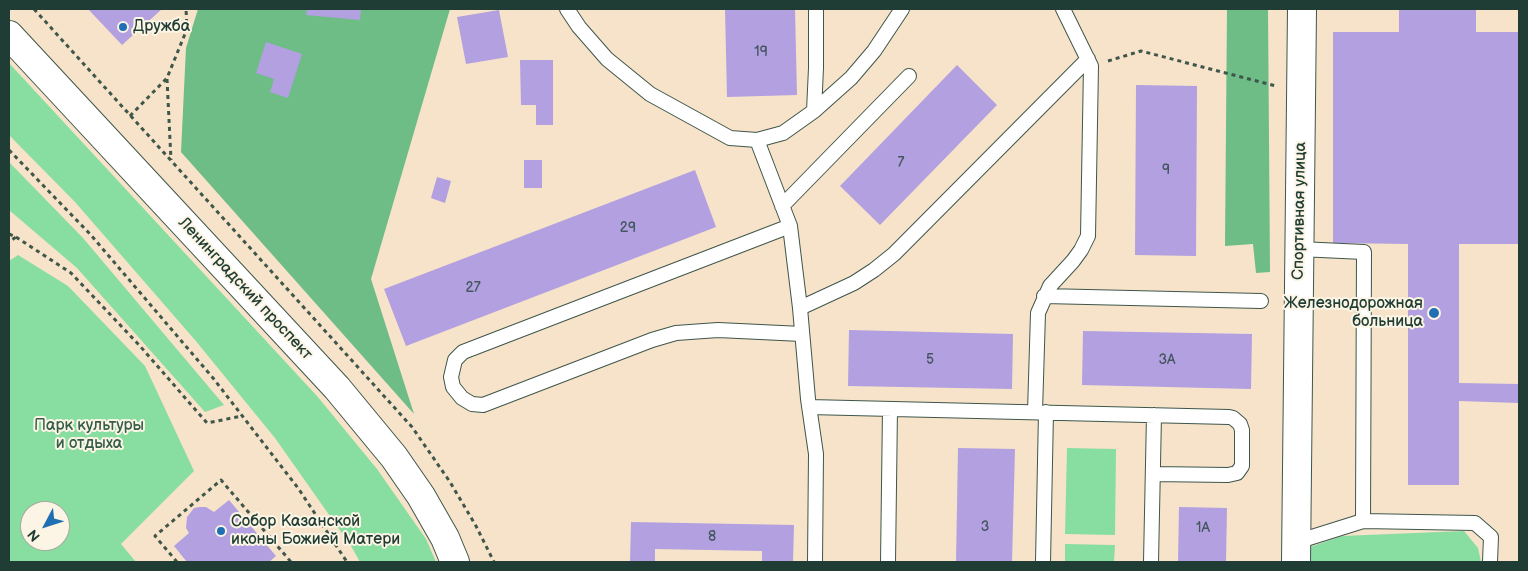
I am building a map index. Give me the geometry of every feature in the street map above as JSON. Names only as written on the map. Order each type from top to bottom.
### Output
[{"type":"street","name":"Спортивная улица","points":[[1296,552],[1302,9]]},
{"type":"street","name":"Ленинградский проспект","points":[[9,35],[336,388],[394,458],[421,496],[455,562]]},
{"type":"lane","points":[[567,9],[579,27],[608,58],[650,94],[730,138],[757,140],[783,133],[814,111],[851,78],[874,51],[902,9]]},
{"type":"lane","points":[[814,111],[816,9]]},
{"type":"lane","points":[[1043,562],[1038,313],[1050,286],[1077,255],[1088,236],[1089,63],[1063,9]]},
{"type":"lane","points":[[800,308],[854,283],[894,254],[1089,63]]},
{"type":"lane","points":[[782,206],[909,76]]},
{"type":"lane","points":[[757,140],[790,226],[809,407],[816,454],[814,562]]},
{"type":"lane","points":[[790,226],[462,352],[455,360],[451,377],[454,387],[462,398],[472,404],[483,405],[652,340],[676,334],[718,330],[802,334]]},
{"type":"lane","points":[[1300,249],[1364,252],[1363,522]]},
{"type":"lane","points":[[1044,296],[1261,301]]},
{"type":"lane","points":[[809,407],[1233,418],[1240,424],[1242,430],[1242,466],[1237,473],[1228,475],[1153,474]]},
{"type":"lane","points":[[888,562],[890,409]]},
{"type":"lane","points":[[1151,562],[1154,415]]},
{"type":"lane","points":[[1296,552],[1363,522],[1475,524],[1491,537],[1490,562]]},
{"type":"path","points":[[130,116],[167,78],[187,29],[186,9]]},
{"type":"path","points":[[1089,63],[1141,51],[1301,92]]},
{"type":"path","points":[[167,78],[171,160]]},
{"type":"path","points":[[9,150],[90,234],[213,378],[298,488],[347,562]]},
{"type":"path","points":[[9,234],[16,236],[71,273],[140,346],[207,423],[242,416]]},
{"type":"path","points":[[9,242],[16,236]]},
{"type":"path","points":[[177,562],[156,536],[221,480],[291,562]]},
{"type":"green space","points":[[198,9],[450,9],[371,279],[414,414],[181,152],[186,48]]},
{"type":"green space","points":[[1227,9],[1268,9],[1270,272],[1256,273],[1253,244],[1225,246]]},
{"type":"green space","points":[[9,63],[317,396],[377,469],[426,539],[436,562],[360,562],[351,546],[275,438],[195,340],[75,202],[9,135]]},
{"type":"green space","points":[[9,162],[83,238],[224,405],[205,412],[77,268],[9,210]]},
{"type":"green space","name":"Парк культуры и отдыха","points":[[18,255],[68,286],[145,366],[194,471],[121,544],[136,562],[9,562],[9,261]]},
{"type":"green space","points":[[1067,448],[1116,449],[1115,535],[1065,534]]},
{"type":"green space","points":[[1464,531],[1478,548],[1481,562],[1307,562],[1307,548],[1342,536]]},
{"type":"green space","points":[[1065,544],[1115,545],[1114,562],[1065,562]]},
{"type":"building","name":"Дружба","points":[[88,9],[162,9],[122,45]]},
{"type":"building","points":[[307,9],[361,9],[360,20],[306,15]]},
{"type":"building","points":[[725,9],[795,9],[797,95],[727,97]]},
{"type":"building","name":"Железнодорожная больница","points":[[1399,9],[1476,9],[1476,32],[1519,32],[1519,244],[1459,244],[1459,383],[1519,384],[1519,403],[1459,401],[1459,485],[1408,485],[1408,244],[1333,243],[1333,32],[1399,32]]},
{"type":"building","points":[[499,10],[508,57],[466,64],[457,17]]},
{"type":"building","points":[[266,42],[302,54],[288,98],[270,92],[274,79],[256,73]]},
{"type":"building","points":[[520,60],[553,60],[553,125],[536,125],[536,105],[521,105]]},
{"type":"building","points":[[957,65],[997,105],[880,225],[840,186]]},
{"type":"building","points":[[1136,85],[1197,86],[1196,256],[1135,255]]},
{"type":"building","points":[[524,160],[542,160],[542,188],[524,188]]},
{"type":"building","points":[[695,170],[716,227],[406,346],[384,289]]},
{"type":"building","points":[[437,177],[451,181],[445,203],[431,198]]},
{"type":"building","points":[[849,330],[1013,334],[1012,389],[848,386]]},
{"type":"building","points":[[1083,331],[1252,334],[1251,389],[1082,385]]},
{"type":"building","points":[[958,448],[1015,449],[1012,562],[956,562]]},
{"type":"building","name":"Собор Казанской иконы Божией Матери","points":[[229,500],[276,556],[269,562],[187,562],[174,546],[189,533],[186,528],[187,517],[194,508],[206,507],[214,512]]},
{"type":"building","points":[[1179,507],[1227,508],[1226,562],[1178,562]]},
{"type":"building","points":[[631,522],[794,525],[793,562],[762,562],[762,551],[655,549],[655,562],[630,562]]},
{"type":"place","name":"Дружба","points":[[123,27]]},
{"type":"place","name":"Железнодорожная больница","points":[[1434,313]]},
{"type":"place","name":"Собор Казанской иконы Божией Матери","points":[[221,531]]}]
